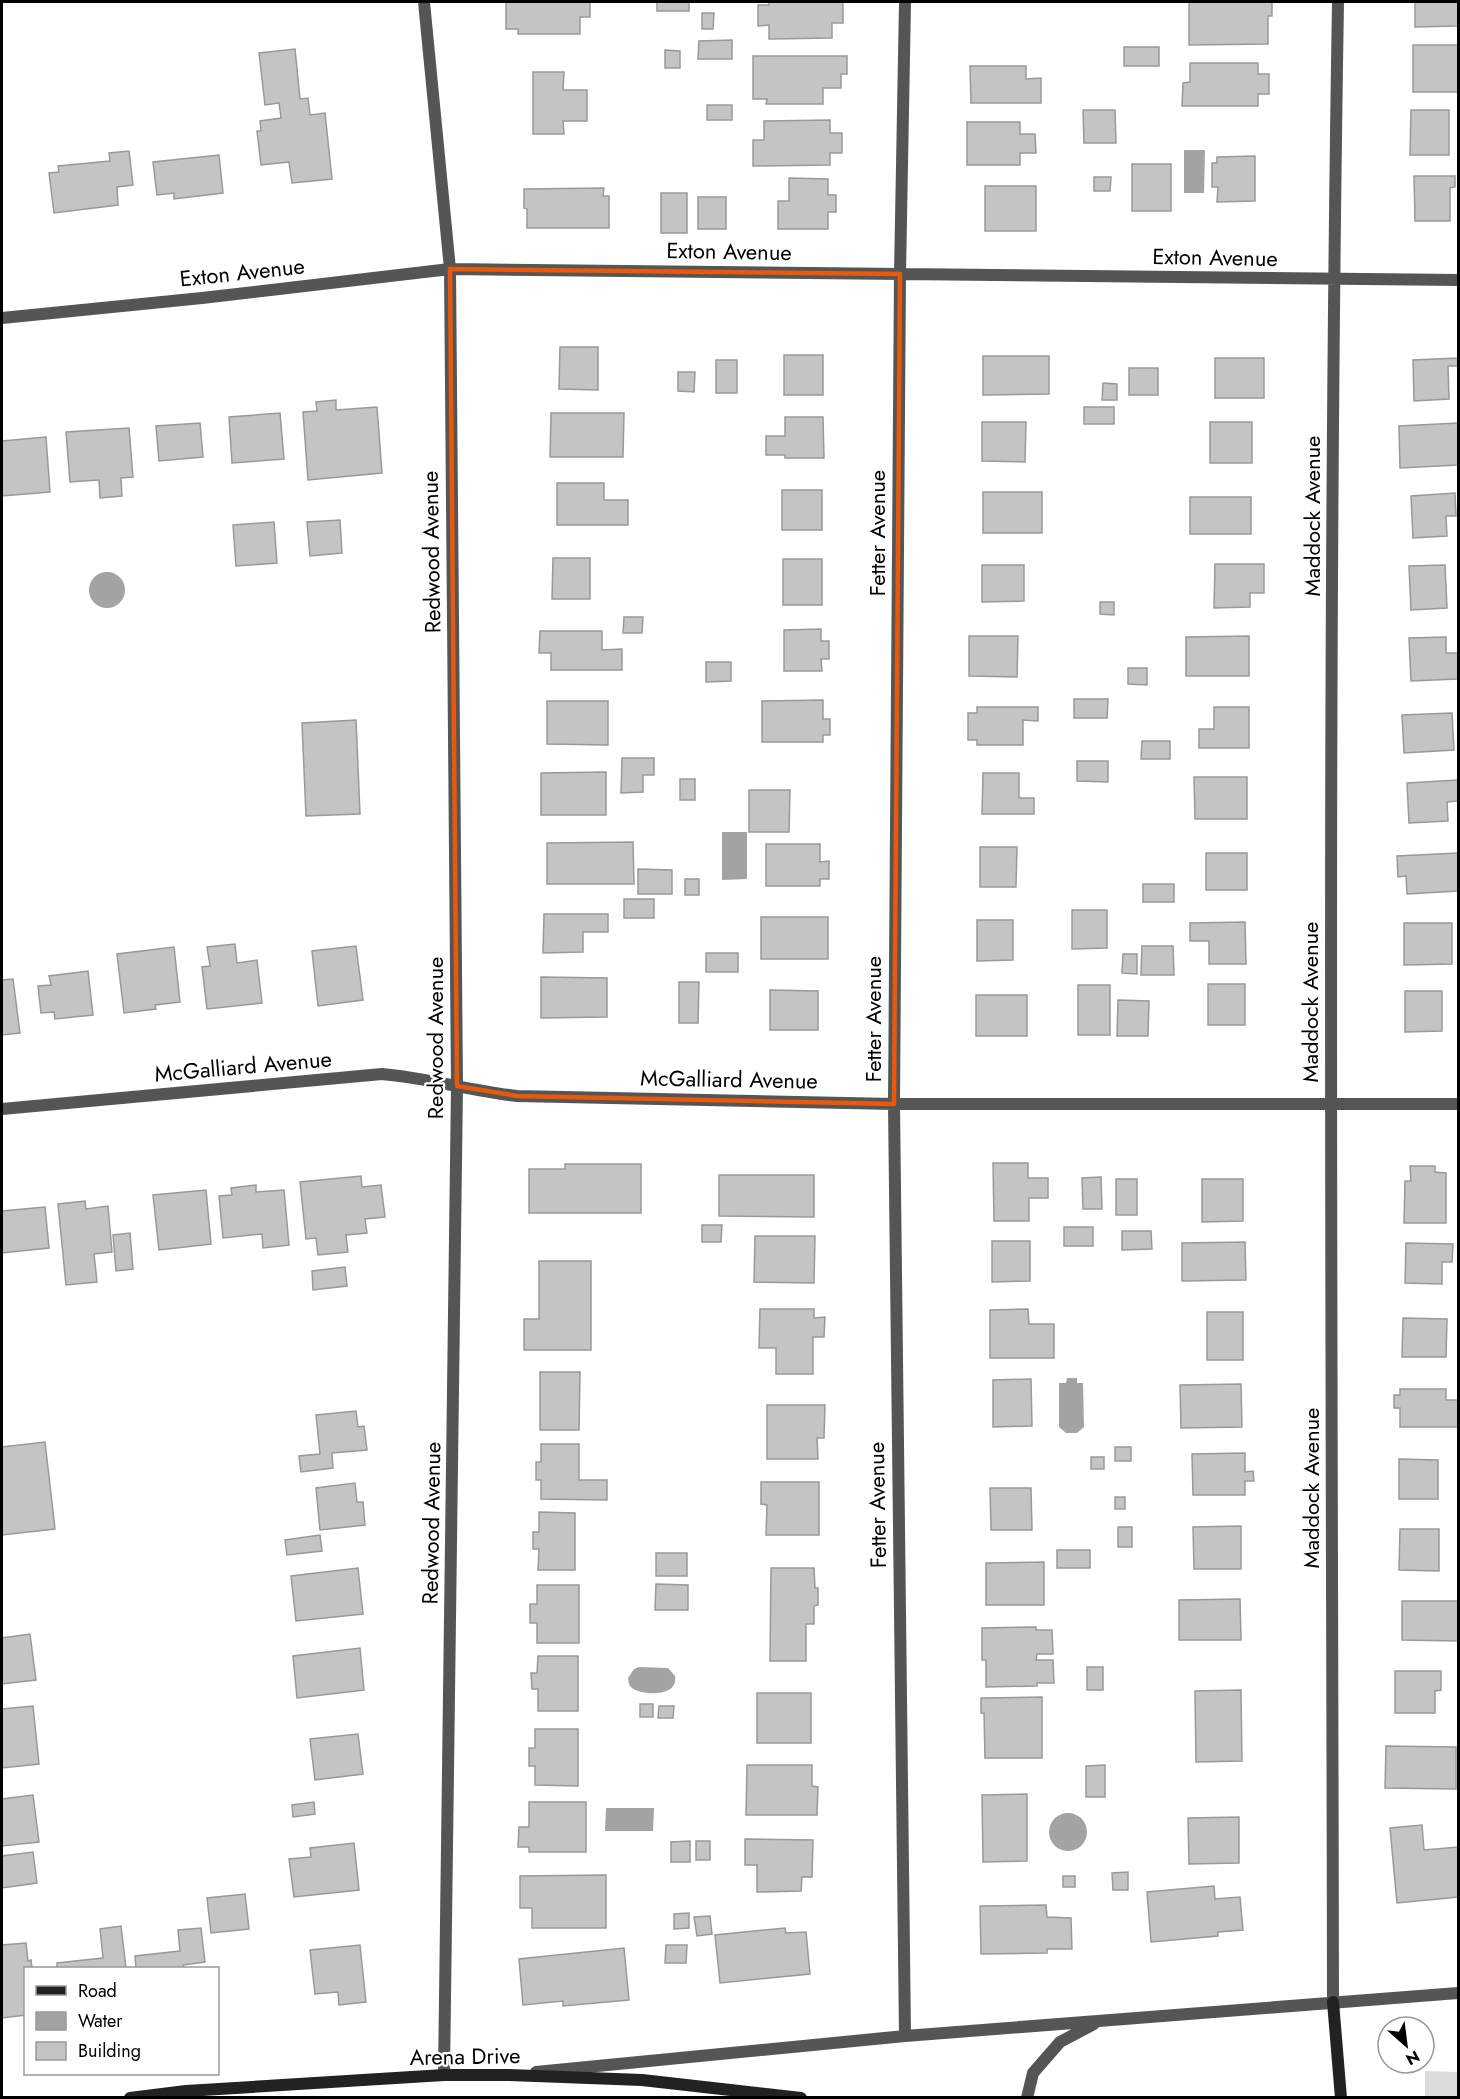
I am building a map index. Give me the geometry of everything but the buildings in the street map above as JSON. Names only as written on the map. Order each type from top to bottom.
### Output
[{"type":"main road","points":[[1333,2002],[1341,2097]]},
{"type":"main road","name":"Arena Drive","points":[[129,2097],[186,2091],[444,2075],[642,2080],[801,2097]]},
{"type":"street","name":"Redwood Avenue","points":[[424,2],[450,270],[457,1086],[444,2075]]},
{"type":"street","name":"Fetter Avenue","points":[[905,2],[900,274],[894,1104],[905,2036]]},
{"type":"street","name":"Maddock Avenue","points":[[1333,2002],[1331,1103],[1334,279],[1338,2]]},
{"type":"street","name":"Exton Avenue","points":[[2,318],[450,270],[1458,280]]},
{"type":"street","name":"McGalliard Avenue","points":[[2,1109],[382,1074],[417,1077],[517,1096],[894,1104],[1458,1104]]},
{"type":"street","points":[[509,2075],[905,2036],[1458,1992]]},
{"type":"street","points":[[1027,2097],[1033,2073],[1060,2042],[1100,2021]]},
{"type":"highlighted area","points":[[450,269],[900,274],[894,1104],[517,1096],[457,1086]]},
{"type":"shaded area","points":[[1436,2071],[1458,2072],[1458,2097],[1425,2097],[1425,2075],[1436,2075]]},
{"type":"water","points":[[1184,150],[1205,150],[1204,193],[1184,193]]},
{"type":"water","points":[[107,572],[120,577],[125,590],[120,603],[107,608],[94,603],[89,590],[94,577]]},
{"type":"water","points":[[722,832],[747,832],[747,879],[722,880]]},
{"type":"water","points":[[1067,1378],[1077,1378],[1077,1383],[1083,1383],[1084,1427],[1077,1433],[1066,1433],[1059,1427],[1059,1383],[1066,1383]]},
{"type":"water","points":[[639,1667],[668,1668],[675,1676],[675,1683],[665,1692],[649,1693],[635,1690],[629,1685],[628,1678],[634,1669]]},
{"type":"water","points":[[606,1808],[654,1808],[653,1831],[605,1831]]},
{"type":"water","points":[[1068,1813],[1082,1818],[1087,1832],[1082,1846],[1068,1851],[1054,1846],[1049,1832],[1054,1818]]}]
